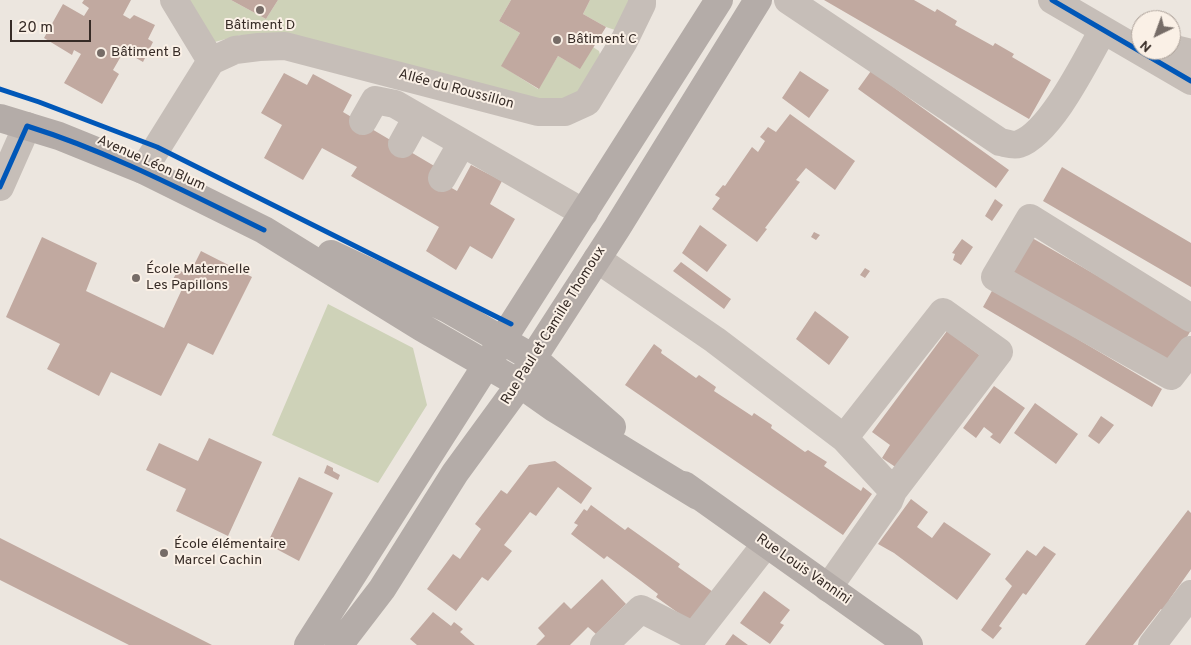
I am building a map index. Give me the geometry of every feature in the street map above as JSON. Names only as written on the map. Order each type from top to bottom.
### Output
[{"type":"main road","points":[[308,645],[719,0]]},
{"type":"main road","name":"Rue Paul et Camille Thomoux","points":[[339,645],[382,589],[455,473],[520,384],[533,358],[597,259],[758,0]]},
{"type":"main road","name":"Avenue Léon Blum","points":[[0,118],[59,136],[143,170],[264,230],[421,327],[520,384]]},
{"type":"main road","name":"Avenue Léon Blum","points":[[264,230],[321,249],[448,309],[533,358]]},
{"type":"main road","name":"Rue Louis Vannini","points":[[533,358],[584,404],[698,496],[904,644]]},
{"type":"main road","name":"Rue Louis Vannini","points":[[520,384],[554,408],[698,496]]},
{"type":"street","points":[[143,170],[211,61],[174,0]]},
{"type":"street","name":"Allée du Roussillon","points":[[211,61],[235,50],[285,46],[538,112],[565,112],[587,102],[624,41],[642,4],[642,0]]},
{"type":"street","points":[[788,0],[1000,142],[1016,146],[1028,140],[1047,124],[1108,34]]},
{"type":"street","points":[[1052,0],[1191,81]]},
{"type":"street","points":[[1108,34],[1131,40]]},
{"type":"street","points":[[364,121],[375,100],[395,104],[584,213]]},
{"type":"street","points":[[402,144],[417,117]]},
{"type":"street","points":[[0,187],[27,126]]},
{"type":"street","points":[[442,178],[462,143]]},
{"type":"street","points":[[1191,318],[1030,218],[995,277],[1170,376],[1191,350]]},
{"type":"street","points":[[597,259],[714,340],[844,438],[893,491]]},
{"type":"street","points":[[828,588],[889,501],[893,491],[999,352],[943,312],[844,438]]},
{"type":"street","points":[[604,645],[641,609],[694,636],[766,544]]},
{"type":"street","points":[[1152,645],[1191,594]]},
{"type":"green space","points":[[178,0],[231,0],[266,19],[278,0],[511,0],[499,21],[520,33],[502,66],[538,89],[558,56],[579,68],[593,47],[599,51],[601,58],[582,90],[556,104],[241,35],[207,44]]},
{"type":"green space","points":[[590,0],[629,0],[615,30],[583,14]]},
{"type":"green space","points":[[328,304],[413,348],[427,405],[378,483],[272,435]]},
{"type":"building","name":"Bâtiment B","points":[[84,0],[131,0],[123,15],[130,19],[134,15],[155,25],[148,39],[153,42],[143,62],[124,51],[113,70],[119,74],[102,104],[64,83],[81,54],[74,50],[72,55],[44,38],[63,4],[84,16],[89,8],[82,3]]},
{"type":"building","name":"Bâtiment D","points":[[231,0],[278,0],[266,19]]},
{"type":"building","name":"Bâtiment C","points":[[511,0],[590,0],[583,14],[606,27],[580,69],[558,56],[539,89],[501,66],[520,33],[499,21]]},
{"type":"building","points":[[824,0],[914,0],[935,12],[937,9],[957,21],[955,25],[993,46],[995,43],[1014,54],[1012,57],[1051,80],[1029,119]]},
{"type":"building","points":[[800,71],[829,90],[809,118],[782,98]]},
{"type":"building","points":[[871,71],[1009,170],[996,188],[858,89]]},
{"type":"building","points":[[284,73],[307,85],[313,74],[352,95],[343,112],[436,167],[430,176],[457,191],[471,165],[502,181],[490,204],[515,219],[492,259],[470,246],[456,270],[426,251],[439,227],[351,176],[357,167],[322,148],[303,180],[264,158],[282,125],[261,113]]},
{"type":"building","points":[[790,114],[855,161],[835,190],[806,168],[796,180],[800,182],[765,228],[767,229],[757,242],[712,209],[720,198],[715,195],[723,185],[725,186],[752,147],[758,152],[765,141],[760,137],[768,127],[776,132]]},
{"type":"building","points":[[1062,167],[1191,243],[1191,287],[1043,201]]},
{"type":"building","points":[[995,199],[1003,205],[992,221],[985,216]]},
{"type":"building","points":[[700,225],[727,245],[707,272],[682,253]]},
{"type":"building","points":[[814,232],[820,235],[816,240],[811,237]]},
{"type":"building","points":[[1027,235],[1191,330],[1171,365],[1006,269]]},
{"type":"building","name":"École Maternelle Les Papillons","points":[[42,237],[97,263],[86,291],[164,328],[183,287],[172,281],[178,270],[189,275],[201,251],[252,277],[213,355],[188,343],[161,396],[111,372],[99,396],[47,369],[60,344],[6,317]]},
{"type":"building","points":[[962,239],[973,247],[961,265],[953,260],[955,254],[952,253]]},
{"type":"building","points":[[681,262],[731,299],[724,309],[673,271]]},
{"type":"building","points":[[865,268],[870,271],[865,278],[860,275]]},
{"type":"building","points":[[993,289],[1162,389],[1152,407],[983,307]]},
{"type":"building","points":[[815,311],[849,337],[829,365],[796,339]]},
{"type":"building","points":[[947,331],[982,357],[897,468],[882,458],[890,445],[872,432]]},
{"type":"building","points":[[654,344],[662,350],[661,353],[696,378],[699,375],[716,387],[714,391],[752,416],[754,413],[772,425],[771,428],[805,452],[808,450],[827,462],[824,466],[861,491],[863,487],[872,494],[843,535],[625,385]]},
{"type":"building","points":[[994,386],[1025,408],[1000,444],[990,437],[993,434],[984,427],[976,438],[963,428]]},
{"type":"building","points":[[1035,403],[1078,434],[1056,464],[1014,433]]},
{"type":"building","points":[[1101,416],[1114,425],[1099,444],[1088,436]]},
{"type":"building","points":[[209,438],[262,462],[228,536],[176,511],[186,489],[146,470],[159,443],[198,461]]},
{"type":"building","points":[[555,461],[592,488],[581,504],[558,487],[536,516],[530,512],[504,545],[512,551],[488,581],[482,577],[456,611],[427,589],[453,554],[460,559],[481,529],[475,524],[501,490],[507,494],[529,465]]},
{"type":"building","points":[[327,465],[340,475],[338,480],[324,473]]},
{"type":"building","points":[[299,477],[333,493],[299,561],[267,544]]},
{"type":"building","points":[[911,499],[928,512],[917,527],[932,538],[944,522],[991,554],[957,600],[894,553],[878,544]]},
{"type":"building","points":[[591,505],[625,530],[628,527],[680,564],[678,567],[713,592],[691,622],[656,597],[658,594],[607,556],[604,559],[571,534],[578,525],[574,523],[584,509],[587,511]]},
{"type":"building","points":[[1188,510],[1191,513],[1191,569],[1169,600],[1173,603],[1165,612],[1161,609],[1133,645],[1085,645]]},
{"type":"building","points":[[0,538],[212,645],[129,645],[0,580]]},
{"type":"building","points":[[1044,546],[1056,554],[1026,595],[1023,593],[999,626],[1002,628],[993,639],[981,630],[1012,586],[1005,579],[1027,550],[1036,556]]},
{"type":"building","points":[[602,579],[626,604],[596,634],[588,627],[570,645],[536,645],[545,636],[538,628],[564,602],[571,609]]},
{"type":"building","points":[[764,591],[790,610],[780,623],[784,625],[770,644],[740,623]]},
{"type":"building","points":[[433,612],[451,626],[454,622],[463,629],[460,632],[475,645],[417,645],[410,639]]},
{"type":"building","points":[[733,634],[748,645],[725,645]]},
{"type":"cycle path","points":[[1052,0],[1191,81]]},
{"type":"cycle path","points":[[0,89],[157,147],[511,324]]},
{"type":"cycle path","points":[[0,187],[27,126],[118,160],[264,230]]},
{"type":"place","name":"Bâtiment D","points":[[260,10]]},
{"type":"place","name":"Bâtiment C","points":[[557,40]]},
{"type":"place","name":"Bâtiment B","points":[[101,53]]},
{"type":"place","name":"École Maternelle Les Papillons","points":[[136,278]]},
{"type":"place","name":"École élémentaire Marcel Cachin","points":[[164,553]]}]
